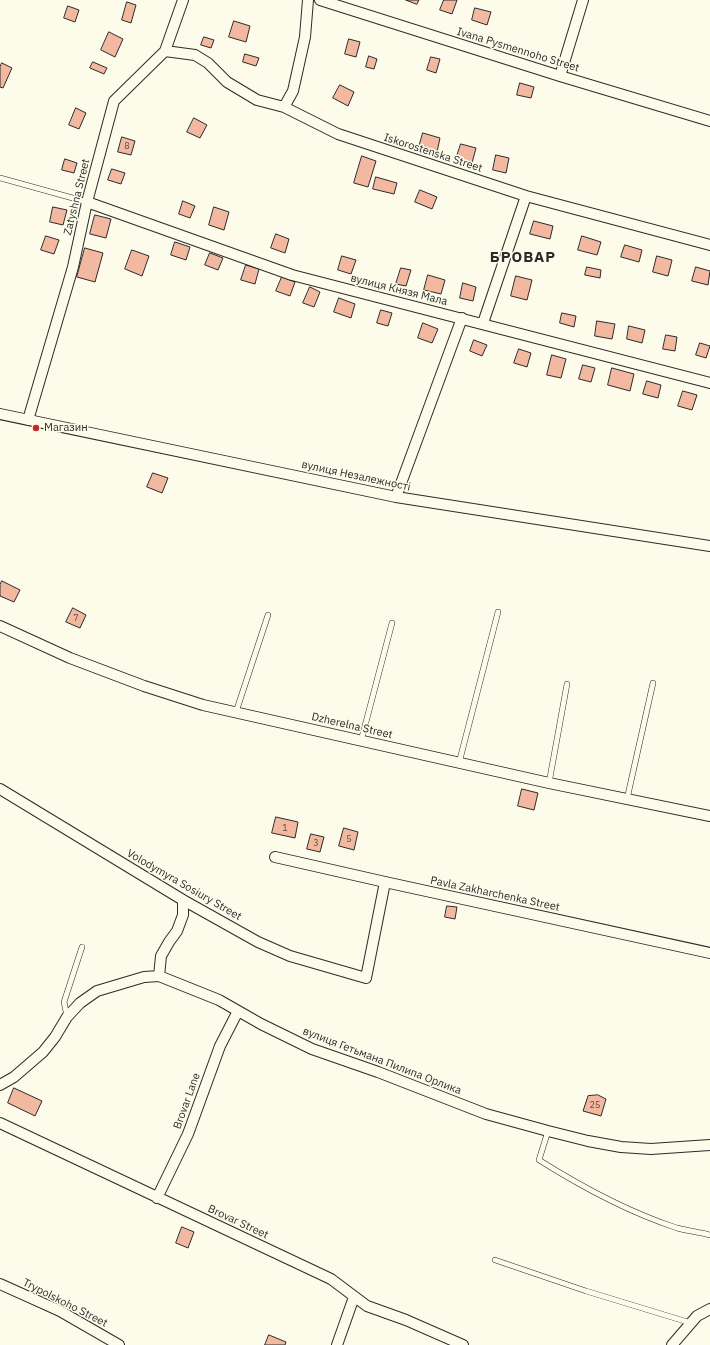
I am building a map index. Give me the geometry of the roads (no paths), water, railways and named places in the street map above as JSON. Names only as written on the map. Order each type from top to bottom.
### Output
[{"type":"street","name":"Zatyshna Street","points":[[28,420],[73,267],[87,202],[114,101],[165,50],[183,0]]},
{"type":"street","points":[[284,107],[293,91],[305,37],[308,0]]},
{"type":"street","name":"Ivana Pysmennoho Street","points":[[320,0],[560,76],[710,121]]},
{"type":"street","points":[[560,76],[583,0]]},
{"type":"street","name":"Iskorostenska Street","points":[[165,50],[195,55],[208,63],[227,82],[257,100],[284,107],[338,134],[526,196],[710,245]]},
{"type":"street","points":[[482,323],[526,196]]},
{"type":"street","name":"вулиця Князя Мала","points":[[87,202],[292,275],[710,383]]},
{"type":"street","points":[[396,497],[462,318]]},
{"type":"street","name":"вулиця Незалежності","points":[[0,414],[396,497],[710,546]]},
{"type":"street","name":"Dzherelna Street","points":[[0,626],[70,658],[144,686],[203,705],[549,783],[710,816]]},
{"type":"street","name":"Volodymyra Sosiury Street","points":[[0,789],[183,900],[258,942],[284,953],[366,978],[385,882]]},
{"type":"street","name":"Pavla Zakharchenka Street","points":[[275,857],[710,953]]},
{"type":"street","points":[[159,976],[161,956],[177,931],[183,915],[183,900]]},
{"type":"street","name":"вулиця Гетьмана Пилипа Орлика","points":[[0,1085],[14,1077],[42,1052],[55,1037],[67,1017],[80,1003],[97,991],[144,977],[159,976],[219,1000],[312,1049],[378,1072],[486,1114],[548,1132],[621,1147],[651,1149],[710,1145]]},
{"type":"street","name":"Brovar Lane","points":[[157,1198],[188,1134],[220,1046],[238,1011]]},
{"type":"street","name":"Brovar Street","points":[[0,1123],[331,1280],[367,1306],[406,1320],[463,1345]]},
{"type":"street","name":"Trypolskoho Street","points":[[0,1284],[60,1311],[119,1345]]},
{"type":"street","points":[[337,1345],[354,1296]]},
{"type":"street","points":[[672,1345],[697,1316],[710,1309]]},
{"type":"lane","points":[[0,178],[87,202]]},
{"type":"lane","points":[[459,763],[498,612]]},
{"type":"lane","points":[[236,712],[268,615]]},
{"type":"lane","points":[[361,741],[392,623]]},
{"type":"lane","points":[[627,799],[653,683]]},
{"type":"lane","points":[[549,783],[567,684]]},
{"type":"lane","points":[[67,1017],[64,1002],[82,947]]},
{"type":"lane","points":[[548,1132],[539,1160],[579,1185],[644,1215],[678,1228],[710,1235]]},
{"type":"lane","points":[[495,1260],[586,1292],[691,1323]]},
{"type":"place","name":"Магазин","points":[[36,428]]},
{"type":"district","name":"БРОВАР","points":[[523,258]]}]
